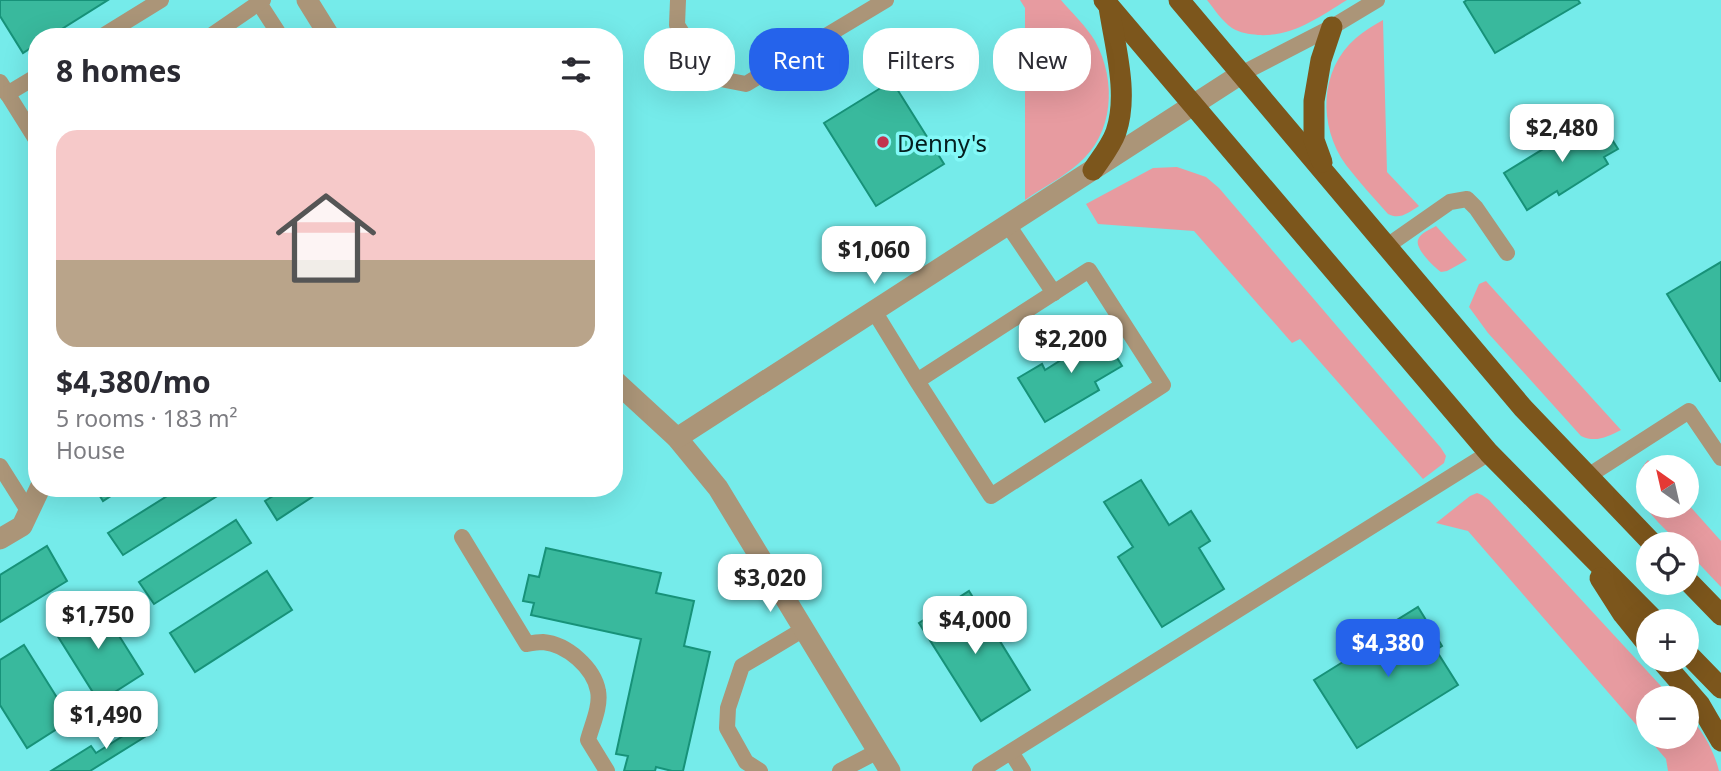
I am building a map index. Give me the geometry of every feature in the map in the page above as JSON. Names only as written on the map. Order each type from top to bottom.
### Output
[{"type":"highway","points":[[1179,0],[1523,408],[1642,532]]},
{"type":"highway","points":[[1106,3],[1489,453],[1643,609]]},
{"type":"highway","points":[[1093,170],[1116,132],[1121,106],[1122,83],[1106,3]]},
{"type":"highway","points":[[1328,177],[1314,140],[1314,101],[1321,60],[1332,27]]},
{"type":"highway","points":[[1579,544],[1636,630]]},
{"type":"highway","points":[[1699,592],[1721,615]]},
{"type":"highway","points":[[1699,665],[1721,688]]},
{"type":"highway","points":[[1671,672],[1700,705],[1721,741]]},
{"type":"street","points":[[307,0],[324,28]]},
{"type":"street","points":[[677,438],[1241,74]]},
{"type":"street","points":[[623,388],[677,438],[718,488],[890,771]]},
{"type":"street","points":[[0,540],[22,526],[36,497]]},
{"type":"lane","points":[[116,28],[161,0]]},
{"type":"lane","points":[[678,0],[677,25],[710,76],[746,84],[887,0]]},
{"type":"lane","points":[[1241,74],[1332,27],[1377,0]]},
{"type":"lane","points":[[222,28],[260,1],[276,28]]},
{"type":"lane","points":[[28,79],[4,88],[28,127]]},
{"type":"lane","points":[[1387,246],[1450,202],[1467,199],[1507,253]]},
{"type":"lane","points":[[1007,225],[1054,293]]},
{"type":"lane","points":[[874,311],[917,381],[991,496],[1163,384],[1090,270],[917,381]]},
{"type":"lane","points":[[1588,476],[1689,411],[1721,458]]},
{"type":"lane","points":[[980,771],[1489,453]]},
{"type":"lane","points":[[0,466],[29,512]]},
{"type":"lane","points":[[462,537],[527,644],[545,642],[556,646],[576,656],[591,672],[599,692],[588,740],[607,771]]},
{"type":"lane","points":[[760,771],[746,762],[727,727],[728,708],[742,666],[804,629]]},
{"type":"lane","points":[[840,771],[878,751]]},
{"type":"lane","points":[[1011,752],[1023,771]]},
{"type":"shaded area","points":[[1020,0],[1061,0],[1085,28],[1025,28],[1025,8]]},
{"type":"shaded area","points":[[1207,0],[1347,0],[1294,29],[1271,35],[1258,35],[1232,28]]},
{"type":"shaded area","points":[[1383,20],[1387,172],[1419,206],[1404,215],[1396,216],[1388,214],[1346,165],[1337,150],[1327,116],[1329,82],[1335,66],[1356,38]]},
{"type":"shaded area","points":[[1091,36],[1102,57],[1109,90],[1105,122],[1099,138],[1078,164],[1025,200],[1025,91],[1091,91]]},
{"type":"shaded area","points":[[1177,167],[1206,177],[1219,188],[1441,448],[1446,456],[1444,463],[1423,479],[1300,339],[1292,343],[1194,231],[1098,224],[1086,204],[1153,168]]},
{"type":"shaded area","points":[[1436,226],[1467,260],[1447,271],[1441,272],[1434,266],[1418,244],[1421,235]]},
{"type":"shaded area","points":[[1486,281],[1621,430],[1597,439],[1581,436],[1488,333],[1469,307],[1479,284]]},
{"type":"shaded area","points":[[1477,493],[1489,500],[1636,659],[1636,672],[1648,672],[1661,686],[1636,686],[1636,724],[1468,531],[1436,523]]},
{"type":"shaded area","points":[[1699,516],[1721,541],[1721,587],[1699,564],[1699,532],[1668,532],[1655,518]]},
{"type":"shaded area","points":[[1699,729],[1714,755],[1719,771],[1668,771],[1666,759],[1657,749],[1699,749]]},
{"type":"building","points":[[0,0],[108,0],[63,28],[28,28],[28,50],[23,53],[0,16]]},
{"type":"building","points":[[1578,0],[1580,3],[1495,53],[1464,2]]},
{"type":"building","points":[[876,91],[898,91],[944,164],[876,206],[824,123]]},
{"type":"building","points":[[1597,116],[1618,149],[1604,157],[1608,164],[1559,195],[1557,191],[1527,210],[1504,173]]},
{"type":"building","points":[[1721,262],[1721,381],[1720,381],[1667,294]]},
{"type":"building","points":[[1099,328],[1122,366],[1095,382],[1099,390],[1045,422],[1018,378],[1042,364],[1045,370],[1061,360],[1056,353]]},
{"type":"building","points":[[1141,480],[1169,525],[1191,511],[1210,541],[1199,548],[1224,589],[1162,627],[1118,557],[1133,547],[1104,502]]},
{"type":"building","points":[[166,497],[216,497],[123,555],[108,533]]},
{"type":"building","points":[[271,497],[312,497],[277,520],[265,501]]},
{"type":"building","points":[[236,520],[251,543],[154,604],[139,582]]},
{"type":"building","points":[[47,546],[67,581],[0,622],[0,575]]},
{"type":"building","points":[[546,548],[661,573],[656,593],[694,601],[684,646],[710,652],[683,771],[656,767],[655,771],[624,771],[628,756],[616,754],[641,639],[531,615],[534,603],[523,601],[529,575],[539,577]]},
{"type":"building","points":[[267,571],[292,610],[195,672],[170,633]]},
{"type":"building","points":[[969,591],[1030,690],[981,721],[919,623]]},
{"type":"building","points":[[96,599],[143,674],[99,702],[52,627]]},
{"type":"building","points":[[1418,607],[1442,646],[1436,650],[1458,685],[1357,748],[1314,680],[1383,637],[1379,631]]},
{"type":"building","points":[[24,645],[71,720],[27,748],[0,705],[0,660]]},
{"type":"building","points":[[150,719],[156,730],[90,771],[51,771],[91,746],[96,753]]},
{"type":"place","name":"Denny's","points":[[883,142]]}]
